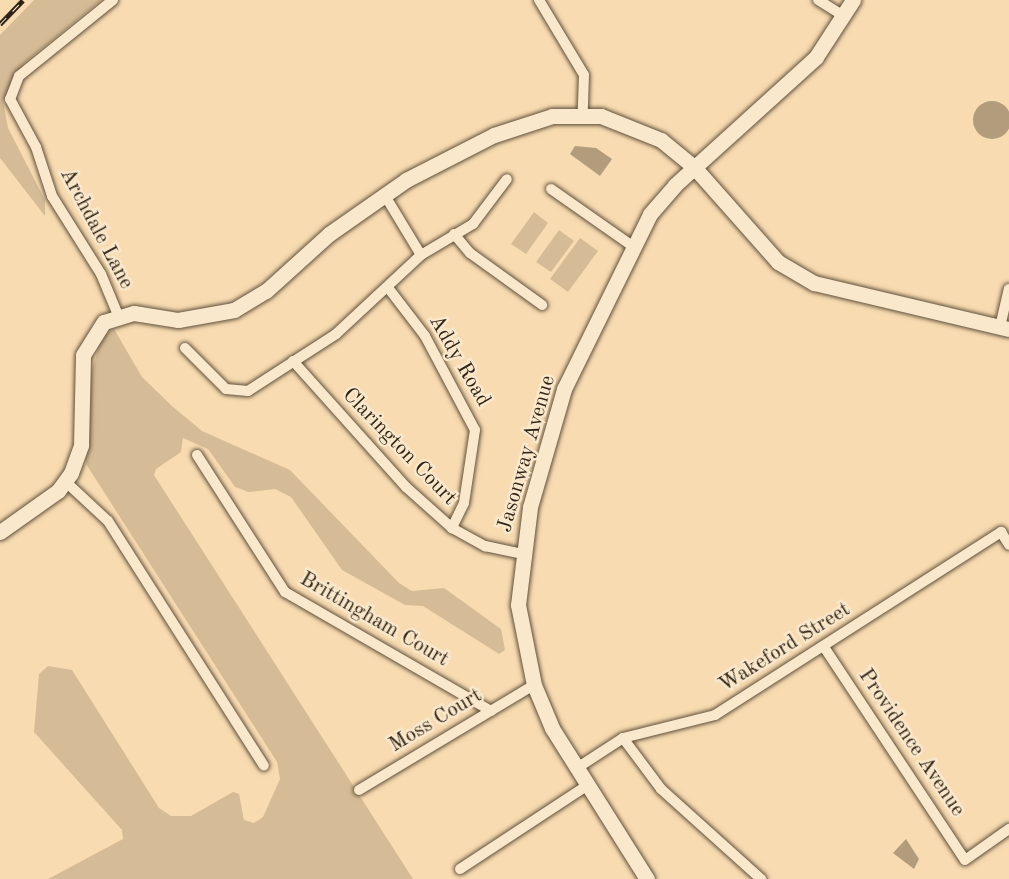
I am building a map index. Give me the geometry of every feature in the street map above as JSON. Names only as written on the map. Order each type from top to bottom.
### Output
[{"type":"street","name":"Archdale Lane","points":[[113,0],[19,76],[10,93],[52,196],[101,274],[118,315]]},
{"type":"street","points":[[539,0],[584,75],[583,113]]},
{"type":"street","points":[[818,0],[844,16]]},
{"type":"street","name":"Jasonway Avenue","points":[[647,879],[577,768],[534,685],[518,605],[522,554],[530,507],[564,389],[631,245],[662,199],[694,167],[802,70],[844,16],[853,0]]},
{"type":"street","points":[[0,532],[66,482],[81,445],[85,348],[96,329],[118,315],[189,319],[234,310],[266,291],[384,194],[494,135],[538,119],[583,113],[646,131],[694,167],[763,246],[794,272],[834,292],[1004,328],[1009,289]]},
{"type":"street","points":[[184,348],[233,393],[248,390],[293,361],[389,289],[422,255],[479,219],[507,179]]},
{"type":"street","points":[[551,189],[631,245]]},
{"type":"street","points":[[384,194],[422,255]]},
{"type":"street","points":[[454,234],[470,253],[542,305]]},
{"type":"street","name":"Addy Road","points":[[389,289],[425,336],[475,430],[464,503],[452,528]]},
{"type":"street","name":"Clarington Court","points":[[293,361],[406,487],[452,528],[485,546],[522,554]]},
{"type":"street","name":"Brittingham Court","points":[[197,455],[285,592],[491,711]]},
{"type":"street","points":[[66,482],[108,521],[264,766]]},
{"type":"street","name":"Wakeford Street","points":[[577,768],[623,738],[715,715],[1001,532],[1009,545]]},
{"type":"street","name":"Providence Avenue","points":[[824,647],[965,860],[1009,830]]},
{"type":"street","name":"Moss Court","points":[[359,790],[534,685]]},
{"type":"street","points":[[623,738],[661,789],[761,879]]},
{"type":"street","points":[[460,869],[588,785]]},
{"type":"shaded area","points":[[34,0],[101,0],[24,63],[3,101],[8,128],[45,200],[45,216],[0,158],[0,35]]},
{"type":"shaded area","points":[[992,101],[1006,106],[1011,120],[1006,134],[992,139],[978,134],[973,120],[978,106]]},
{"type":"shaded area","points":[[575,146],[596,148],[612,159],[600,176],[570,154]]},
{"type":"shaded area","points":[[534,212],[548,223],[526,254],[511,244]]},
{"type":"shaded area","points":[[559,230],[574,241],[551,272],[536,262]]},
{"type":"shaded area","points":[[580,238],[598,251],[568,292],[550,279]]},
{"type":"shaded area","points":[[114,329],[142,377],[202,431],[290,470],[399,583],[412,591],[444,588],[501,629],[505,650],[499,654],[423,606],[405,605],[342,570],[291,497],[275,489],[249,492],[235,487],[208,449],[183,438],[181,452],[156,469],[154,475],[413,879],[48,879],[123,839],[122,830],[34,732],[39,674],[48,666],[72,670],[159,808],[171,816],[191,816],[233,792],[239,794],[244,820],[254,823],[263,817],[280,779],[277,762],[86,464],[91,374],[101,338]]},
{"type":"shaded area","points":[[906,839],[919,859],[914,869],[893,853]]},
{"type":"railway","points":[[0,24],[23,0]]}]
